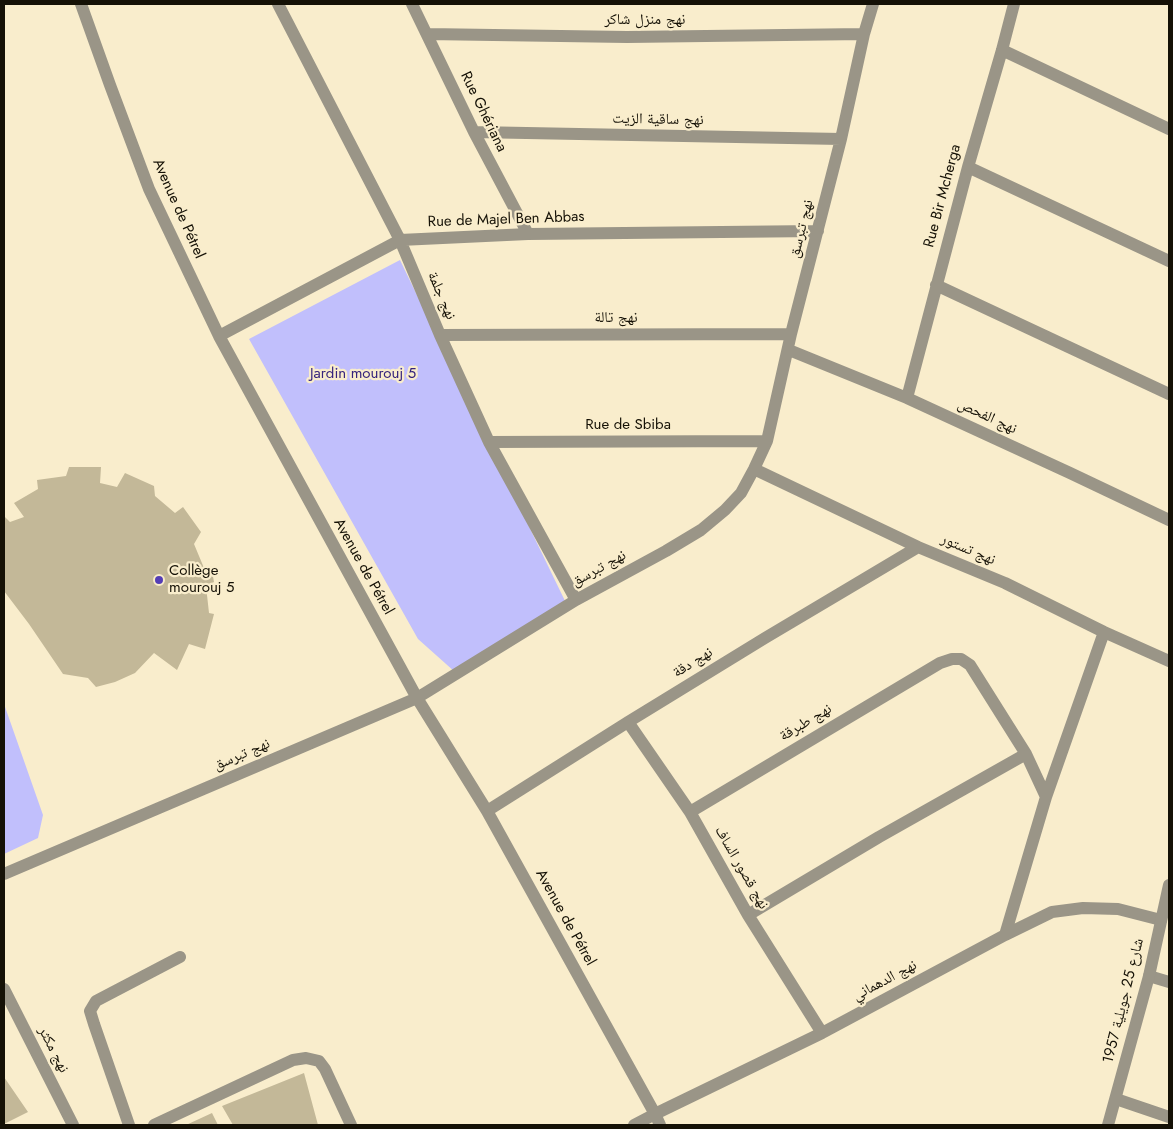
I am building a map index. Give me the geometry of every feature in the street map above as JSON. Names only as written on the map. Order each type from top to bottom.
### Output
[{"type":"street","name":"Avenue de Pétrel","points":[[81,4],[149,189],[219,336],[416,698],[487,811],[657,1119]]},
{"type":"street","name":"نهج جلمة","points":[[278,4],[400,240],[440,335],[489,442],[576,600]]},
{"type":"street","name":"Rue Ghériana","points":[[412,4],[474,132],[528,234]]},
{"type":"street","name":"نهج تبرسق","points":[[4,874],[416,698],[576,600],[666,551],[700,530],[725,510],[741,493],[767,441],[791,334],[841,140],[864,34],[873,4]]},
{"type":"street","name":"Rue Bir Mcherga","points":[[907,398],[968,167],[1014,4]]},
{"type":"street","name":"نهج منزل شاكر","points":[[427,34],[627,37],[864,34]]},
{"type":"street","points":[[1002,50],[1169,129]]},
{"type":"street","name":"نهج ساقية الزيت","points":[[474,132],[841,140]]},
{"type":"street","points":[[968,167],[1169,261]]},
{"type":"street","name":"Rue de Majel Ben Abbas","points":[[219,336],[400,240],[528,234],[818,231]]},
{"type":"street","points":[[936,285],[1169,394]]},
{"type":"street","name":"نهج تالة","points":[[440,335],[791,334]]},
{"type":"street","name":"نهج الفحص","points":[[788,350],[907,398],[1169,520]]},
{"type":"street","name":"Rue de Sbiba","points":[[489,442],[767,441]]},
{"type":"street","name":"نهج تستور","points":[[754,469],[918,546],[1005,583],[1104,632],[1169,661]]},
{"type":"street","name":"نهج دقة","points":[[487,811],[628,722],[918,546]]},
{"type":"street","points":[[1005,935],[1046,797],[1104,632]]},
{"type":"street","name":"نهج طبرقة","points":[[690,812],[940,662],[952,659],[961,659],[970,664],[1026,754]]},
{"type":"street","name":"نهج قصور الساف","points":[[628,722],[690,812],[748,915],[822,1033]]},
{"type":"street","points":[[748,915],[879,837],[1026,754],[1046,797]]},
{"type":"street","name":"شارع 25 جويلية 1957","points":[[1108,1125],[1149,976],[1169,885]]},
{"type":"street","name":"نهج الدهماني","points":[[634,1125],[657,1119],[1052,912],[1083,908],[1118,909],[1161,920]]},
{"type":"street","points":[[129,1125],[90,1010],[96,1001],[180,957]]},
{"type":"street","points":[[1149,976],[1169,982]]},
{"type":"street","name":"نهج مكثر","points":[[4,990],[72,1125]]},
{"type":"street","points":[[154,1125],[293,1060],[306,1058],[319,1061],[325,1069],[351,1125]]},
{"type":"street","points":[[1116,1099],[1169,1117]]},
{"type":"green space","name":"Jardin mourouj 5","points":[[400,260],[566,603],[455,672],[418,639],[249,339]]},
{"type":"green space","points":[[4,704],[43,815],[38,838],[4,854]]},
{"type":"building","points":[[69,467],[101,467],[100,483],[117,487],[125,473],[154,486],[155,496],[175,513],[183,507],[201,532],[194,544],[204,568],[211,566],[214,582],[206,586],[209,613],[214,614],[205,649],[189,644],[177,670],[154,653],[135,673],[115,682],[96,687],[88,678],[63,674],[4,591],[4,516],[10,522],[24,517],[14,503],[38,489],[37,480],[66,476]]},
{"type":"building","points":[[304,1073],[318,1125],[233,1125],[222,1106]]},
{"type":"building","points":[[4,1077],[28,1112],[4,1124]]},
{"type":"building","points":[[212,1113],[218,1125],[186,1125]]},
{"type":"place","name":"Collège mourouj 5","points":[[159,580]]}]
